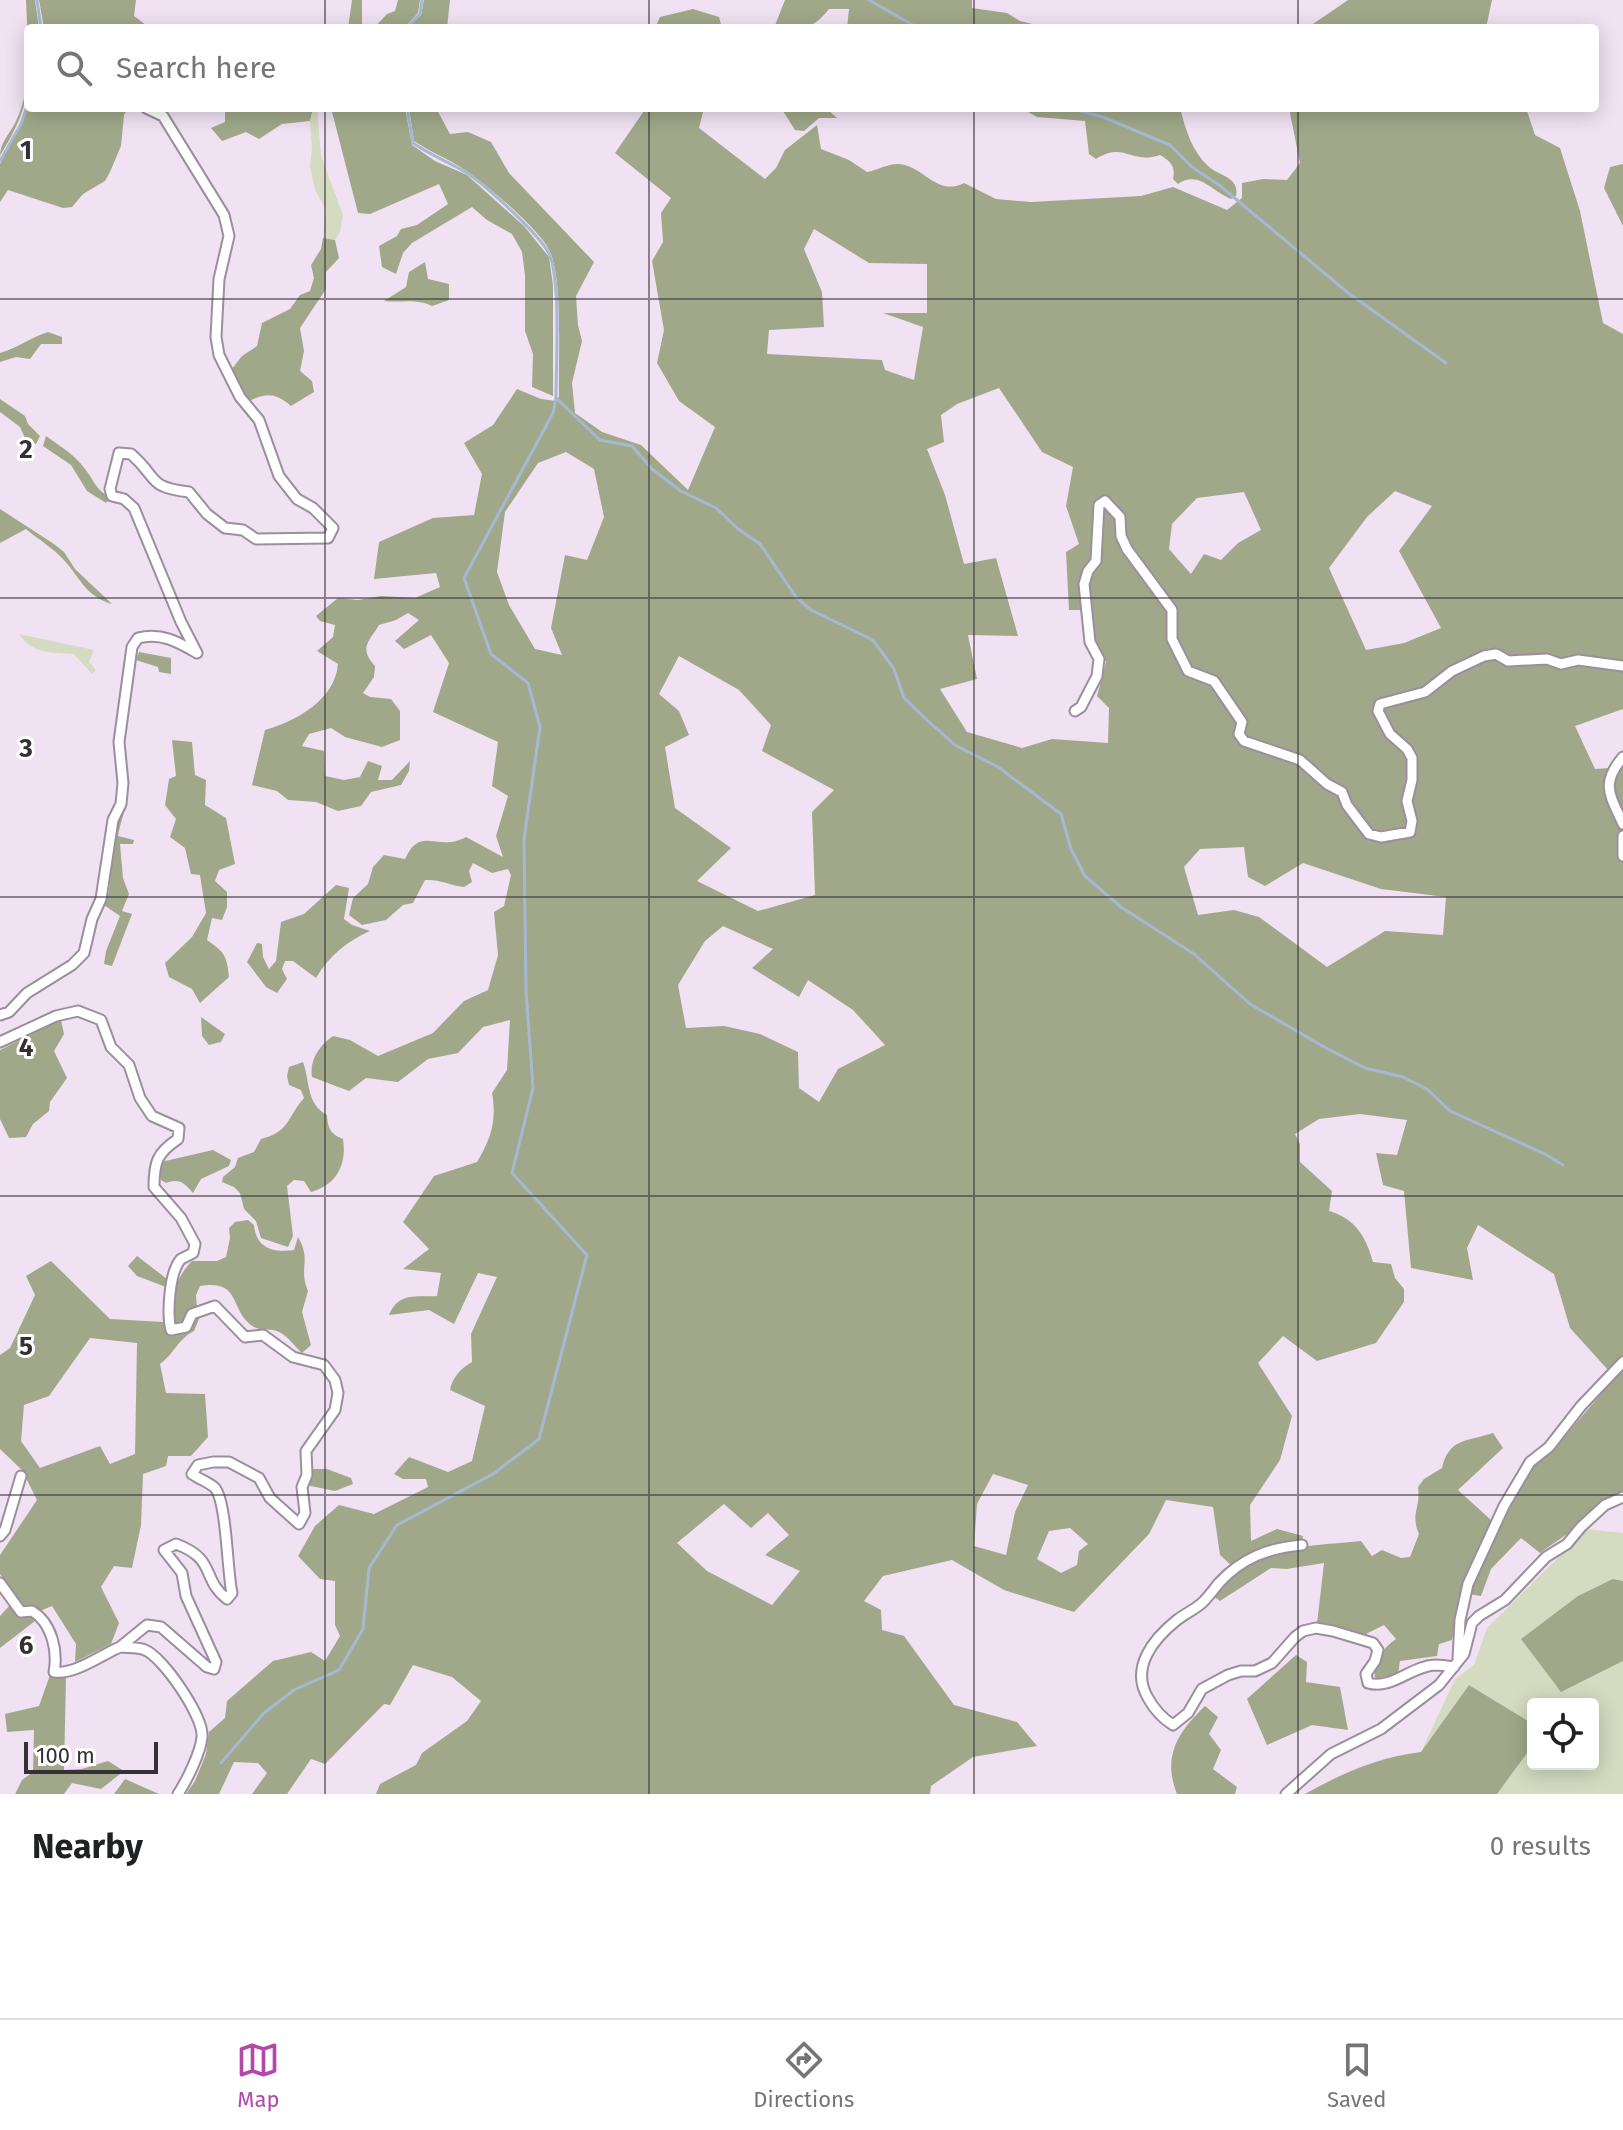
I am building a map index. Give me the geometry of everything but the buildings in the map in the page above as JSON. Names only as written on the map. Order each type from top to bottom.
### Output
[{"type":"street","points":[[0,1015],[9,1012],[27,993],[72,965],[84,953],[92,919],[101,899],[113,820],[121,804],[123,783],[119,742],[132,647],[138,638],[153,634],[173,640],[197,653],[134,508],[124,499],[112,496],[110,489],[119,453],[131,454],[158,485],[189,492],[207,514],[225,528],[243,530],[256,539],[328,538],[333,528],[313,508],[297,499],[279,476],[259,420],[240,397],[219,355],[216,337],[219,279],[229,236],[224,215],[163,112]]},
{"type":"street","points":[[1075,711],[1081,707],[1097,676],[1099,659],[1090,642],[1084,584],[1088,571],[1096,561],[1099,505],[1105,501],[1120,517],[1121,536],[1127,549],[1172,610],[1172,639],[1188,671],[1214,681],[1242,722],[1239,734],[1244,741],[1300,760],[1327,784],[1342,792],[1347,805],[1369,834],[1381,837],[1410,832],[1412,821],[1407,801],[1412,780],[1412,758],[1390,734],[1378,711],[1380,704],[1425,692],[1452,671],[1484,656],[1496,654],[1508,661],[1547,659],[1561,664],[1578,660],[1623,666]]},
{"type":"street","points":[[1623,757],[1609,778],[1608,788],[1623,824]]},
{"type":"street","points":[[1623,836],[1623,856]]},
{"type":"street","points":[[0,1042],[56,1016],[78,1011],[101,1020],[111,1047],[129,1065],[140,1098],[152,1116],[179,1128],[178,1139],[154,1165],[154,1187],[181,1218],[195,1244],[193,1253],[182,1259],[175,1273],[167,1313],[171,1330],[186,1327],[192,1314],[215,1306],[245,1337],[263,1335],[293,1357],[324,1365],[335,1380],[338,1393],[335,1410],[306,1451],[307,1475],[302,1487],[305,1513],[299,1524],[270,1498],[259,1478],[229,1462],[198,1465],[192,1474],[215,1488],[223,1501],[227,1571],[232,1593],[227,1599],[217,1592],[206,1563],[190,1549],[176,1544],[164,1550],[182,1573],[186,1596],[216,1662],[214,1669],[207,1667],[161,1627],[147,1625],[120,1647],[74,1669],[54,1672],[57,1652],[43,1621],[32,1611],[21,1612],[0,1583]]},
{"type":"street","points":[[1456,1663],[1460,1620],[1468,1584],[1504,1506],[1530,1462],[1549,1447],[1581,1406],[1623,1362]]},
{"type":"street","points":[[0,1536],[5,1530],[21,1476]]},
{"type":"street","points":[[1286,1794],[1331,1754],[1381,1729],[1439,1685],[1464,1654],[1472,1623],[1505,1600],[1546,1557],[1567,1544],[1605,1505],[1623,1497]]},
{"type":"street","points":[[1302,1545],[1278,1547],[1255,1555],[1235,1567],[1202,1602],[1175,1621],[1154,1643],[1145,1656],[1140,1673],[1142,1689],[1164,1719],[1173,1725],[1180,1721],[1202,1689],[1210,1683],[1272,1663],[1295,1637],[1316,1628],[1373,1643],[1378,1650],[1366,1674],[1368,1683],[1376,1686],[1433,1665],[1456,1663]]},
{"type":"street","points":[[120,1647],[145,1650],[156,1658],[178,1685],[200,1723],[202,1737],[185,1784],[178,1794]]},
{"type":"green space","points":[[26,0],[35,0],[38,24],[27,24]]},
{"type":"green space","points":[[39,0],[136,0],[134,16],[145,24],[43,24]]},
{"type":"green space","points":[[352,0],[362,0],[362,24],[349,24]]},
{"type":"green space","points":[[398,0],[420,0],[418,13],[408,24],[378,24],[387,14],[395,11]]},
{"type":"green space","points":[[424,0],[450,0],[447,24],[411,24],[421,15]]},
{"type":"green space","points":[[785,0],[972,0],[972,8],[1007,13],[1032,24],[847,24],[849,9],[829,9],[813,24],[776,24]]},
{"type":"green space","points":[[1348,0],[1492,0],[1487,24],[1313,24]]},
{"type":"green space","points":[[693,9],[719,17],[721,24],[657,24],[660,17]]},
{"type":"green space","points":[[24,96],[20,117],[0,156],[3,142],[21,110]]},
{"type":"green space","points":[[26,112],[126,112],[121,146],[105,181],[83,194],[72,207],[63,208],[8,190],[0,202],[0,164]]},
{"type":"green space","points":[[225,112],[312,112],[310,121],[282,124],[259,139],[246,132],[222,141],[211,128],[225,122]]},
{"type":"green space","points":[[312,112],[317,112],[321,156],[343,215],[335,240],[323,238],[326,209],[315,190],[310,166]]},
{"type":"green space","points":[[332,112],[406,112],[412,145],[435,161],[467,175],[524,226],[549,257],[553,285],[553,396],[532,387],[533,354],[525,331],[522,252],[512,234],[472,207],[412,243],[403,253],[396,274],[382,267],[379,246],[397,236],[401,229],[417,225],[448,204],[439,184],[370,214],[358,213]]},
{"type":"green space","points":[[410,112],[438,112],[450,134],[468,132],[491,142],[509,173],[594,262],[576,296],[582,341],[572,383],[575,413],[602,432],[641,445],[688,490],[715,427],[679,401],[657,363],[664,330],[652,261],[663,242],[661,213],[671,198],[615,153],[643,112],[703,112],[699,128],[765,179],[776,168],[785,150],[817,125],[821,149],[849,160],[867,172],[899,164],[916,170],[938,184],[954,186],[964,183],[996,199],[1031,202],[1141,196],[1173,187],[1227,210],[1242,198],[1242,183],[1263,179],[1287,180],[1300,163],[1290,112],[1527,112],[1535,135],[1560,148],[1580,211],[1603,323],[1623,334],[1623,662],[1577,656],[1559,661],[1547,653],[1509,658],[1497,650],[1466,660],[1418,690],[1375,703],[1373,713],[1390,739],[1407,755],[1408,766],[1404,793],[1404,804],[1409,813],[1407,828],[1381,833],[1371,829],[1343,788],[1313,770],[1301,756],[1266,743],[1249,742],[1243,734],[1247,719],[1235,708],[1216,679],[1191,667],[1177,638],[1173,609],[1151,582],[1123,534],[1123,513],[1103,498],[1095,504],[1090,559],[1081,585],[1084,610],[1069,610],[1066,552],[1079,544],[1066,506],[1073,467],[1042,452],[999,388],[957,404],[941,415],[944,442],[927,449],[945,495],[964,564],[996,558],[1018,636],[968,635],[977,679],[940,689],[967,732],[1022,748],[1052,739],[1108,743],[1109,708],[1097,696],[1106,662],[1096,645],[1088,583],[1099,561],[1101,507],[1104,504],[1118,518],[1119,533],[1128,557],[1169,613],[1170,640],[1186,674],[1213,684],[1239,724],[1236,734],[1244,745],[1299,763],[1340,795],[1347,809],[1370,836],[1383,841],[1412,834],[1414,821],[1410,797],[1414,756],[1391,730],[1381,712],[1382,708],[1428,695],[1454,673],[1487,658],[1497,657],[1510,664],[1548,661],[1562,667],[1579,662],[1623,669],[1623,709],[1575,726],[1595,769],[1610,768],[1607,791],[1623,827],[1618,843],[1623,860],[1623,1357],[1609,1371],[1570,1328],[1554,1274],[1478,1225],[1467,1248],[1473,1280],[1411,1268],[1404,1191],[1383,1185],[1376,1153],[1397,1155],[1407,1120],[1360,1114],[1319,1119],[1295,1134],[1300,1144],[1300,1162],[1332,1191],[1329,1211],[1353,1224],[1363,1237],[1373,1262],[1391,1264],[1395,1278],[1404,1289],[1404,1302],[1376,1343],[1317,1361],[1283,1336],[1258,1363],[1292,1416],[1280,1460],[1250,1505],[1251,1541],[1277,1529],[1303,1536],[1302,1542],[1265,1549],[1232,1566],[1220,1555],[1213,1507],[1166,1500],[1149,1534],[1074,1612],[1004,1590],[952,1560],[883,1576],[864,1601],[881,1610],[882,1630],[904,1636],[954,1705],[1017,1722],[1037,1746],[973,1757],[931,1786],[930,1794],[376,1794],[380,1784],[416,1765],[422,1753],[467,1721],[481,1701],[452,1677],[413,1665],[390,1705],[384,1704],[325,1764],[311,1759],[287,1794],[252,1794],[267,1773],[258,1763],[234,1762],[219,1794],[186,1794],[206,1754],[209,1732],[225,1718],[227,1701],[273,1661],[311,1652],[325,1661],[340,1636],[335,1625],[335,1581],[320,1579],[298,1556],[315,1526],[339,1505],[374,1514],[428,1487],[426,1479],[403,1479],[394,1474],[409,1457],[448,1472],[472,1461],[485,1406],[450,1390],[458,1374],[472,1362],[471,1334],[497,1277],[478,1273],[454,1324],[429,1310],[389,1315],[397,1302],[403,1299],[437,1296],[441,1273],[403,1269],[429,1249],[403,1222],[434,1176],[477,1162],[482,1153],[493,1121],[492,1093],[507,1070],[510,1020],[483,1027],[458,1053],[428,1059],[398,1082],[366,1078],[349,1091],[312,1077],[312,1065],[316,1054],[333,1036],[350,1040],[378,1056],[433,1033],[464,1001],[488,990],[498,955],[494,912],[504,906],[511,875],[508,869],[492,873],[473,863],[469,871],[472,882],[464,887],[425,880],[413,903],[403,905],[386,920],[362,925],[349,915],[353,898],[368,884],[373,867],[384,855],[405,859],[417,843],[456,841],[466,837],[503,857],[496,836],[508,796],[492,786],[498,742],[433,712],[449,663],[431,635],[404,649],[395,641],[419,620],[408,613],[379,625],[369,641],[366,650],[375,666],[374,677],[363,693],[370,697],[391,699],[400,711],[400,740],[382,747],[345,737],[331,728],[309,734],[302,746],[324,751],[325,776],[344,780],[360,777],[368,761],[382,766],[378,780],[392,780],[410,761],[409,771],[401,785],[371,792],[361,806],[338,811],[316,802],[288,800],[277,791],[252,785],[265,730],[289,721],[312,707],[330,688],[335,677],[338,664],[317,651],[333,637],[335,625],[320,621],[316,616],[338,598],[415,598],[440,587],[436,573],[374,579],[379,542],[433,518],[474,515],[482,474],[464,443],[493,425],[517,389],[541,399],[557,401],[559,396],[557,285],[551,254],[538,234],[514,210],[462,168],[414,141]],"holes":[[[814,229],[869,263],[927,264],[927,313],[883,313],[923,327],[914,380],[885,370],[882,360],[767,354],[769,330],[824,327],[822,292],[804,249]],[[566,452],[594,469],[604,517],[587,560],[565,555],[551,628],[562,655],[535,649],[509,605],[497,572],[505,512],[538,463]],[[1395,491],[1432,506],[1399,551],[1441,628],[1404,643],[1366,650],[1329,568],[1367,517]],[[1244,492],[1261,530],[1238,543],[1221,560],[1204,554],[1191,574],[1169,549],[1172,524],[1197,498]],[[679,656],[739,690],[771,725],[762,751],[834,790],[812,812],[815,895],[758,911],[697,881],[731,848],[675,808],[665,747],[689,735],[679,711],[659,694]],[[1244,847],[1248,877],[1265,886],[1303,863],[1381,889],[1446,897],[1443,935],[1385,931],[1327,967],[1259,917],[1234,910],[1198,915],[1184,867],[1200,849]],[[723,926],[773,949],[752,968],[799,997],[808,980],[853,1010],[885,1045],[838,1069],[819,1102],[799,1088],[798,1052],[760,1034],[724,1026],[686,1028],[678,985],[705,941]],[[993,1474],[1028,1485],[1015,1512],[1006,1555],[974,1546],[977,1504]],[[724,1504],[751,1528],[768,1513],[789,1535],[765,1555],[800,1571],[772,1605],[707,1571],[677,1543]],[[1070,1528],[1088,1544],[1079,1551],[1077,1565],[1061,1573],[1037,1559],[1049,1531]]]},
{"type":"green space","points":[[784,112],[830,112],[837,118],[819,118],[804,131],[795,130]]},
{"type":"green space","points":[[1028,112],[1181,112],[1187,133],[1198,154],[1211,169],[1235,184],[1236,196],[1231,199],[1199,180],[1185,180],[1178,184],[1173,179],[1171,164],[1160,155],[1141,157],[1114,152],[1096,159],[1089,154],[1085,121],[1037,117]]},
{"type":"green space","points":[[1623,164],[1623,226],[1604,188],[1610,167]]},
{"type":"green space","points":[[323,238],[335,240],[339,258],[326,272],[326,289],[300,328],[304,351],[300,371],[312,381],[314,392],[291,406],[270,395],[247,402],[231,370],[242,356],[257,346],[262,323],[290,309],[300,295],[310,291],[314,278],[311,265],[321,249]]},
{"type":"green space","points":[[425,262],[428,279],[449,284],[449,300],[432,306],[414,301],[384,301],[406,287],[409,272]]},
{"type":"green space","points":[[48,332],[62,337],[62,344],[41,344],[30,359],[16,357],[0,362],[0,353]]},
{"type":"green space","points":[[0,399],[25,416],[40,436],[36,444],[26,440],[20,427],[0,412]]},
{"type":"green space","points":[[46,436],[81,464],[110,498],[106,503],[87,491],[71,465],[43,446]]},
{"type":"green space","points":[[0,509],[64,552],[75,569],[112,604],[94,596],[61,557],[26,529],[0,543]]},
{"type":"green space","points":[[19,634],[94,650],[89,662],[96,670],[92,674],[74,654],[30,646]]},
{"type":"green space","points":[[139,652],[171,658],[171,674],[159,672],[158,667],[136,660]]},
{"type":"green space","points":[[172,740],[192,742],[195,775],[206,780],[205,805],[226,818],[235,864],[219,870],[215,881],[227,892],[227,907],[222,920],[212,918],[207,940],[224,955],[229,977],[200,1003],[192,989],[169,977],[165,963],[192,937],[206,913],[200,875],[191,874],[185,848],[170,837],[176,819],[165,805],[169,779],[176,776]]},
{"type":"green space","points":[[1623,761],[1623,817],[1613,789],[1615,776]]},
{"type":"green space","points":[[126,783],[126,803],[118,836],[134,840],[133,844],[120,844],[123,878],[129,894],[122,911],[132,914],[112,966],[104,964],[106,951],[120,916],[104,905],[109,891],[115,824]]},
{"type":"green space","points":[[336,885],[349,888],[344,919],[370,931],[339,950],[316,978],[293,961],[285,961],[282,969],[287,979],[277,993],[266,987],[247,962],[257,943],[262,944],[263,957],[269,969],[276,961],[281,922],[304,914]]},
{"type":"green space","points":[[201,1017],[225,1034],[221,1042],[209,1045],[202,1036]]},
{"type":"green space","points":[[61,1020],[64,1034],[54,1051],[67,1078],[50,1102],[49,1111],[33,1124],[26,1137],[9,1138],[0,1119],[0,1050]]},
{"type":"green space","points":[[303,1062],[315,1105],[327,1115],[332,1133],[343,1139],[344,1148],[338,1172],[328,1184],[311,1192],[304,1181],[294,1180],[287,1186],[293,1236],[288,1247],[261,1238],[256,1221],[244,1209],[240,1193],[222,1182],[223,1177],[235,1167],[238,1158],[254,1152],[261,1139],[283,1128],[304,1098],[301,1090],[289,1085],[287,1076],[289,1067]]},
{"type":"green space","points":[[213,1150],[231,1160],[229,1166],[201,1179],[193,1193],[181,1182],[166,1183],[161,1180],[161,1162]]},
{"type":"green space","points":[[248,1220],[254,1225],[258,1239],[267,1247],[279,1251],[294,1250],[298,1237],[302,1245],[308,1291],[302,1312],[311,1345],[302,1353],[279,1332],[254,1327],[223,1287],[200,1286],[196,1295],[197,1309],[185,1325],[173,1324],[172,1299],[186,1267],[192,1261],[217,1261],[226,1257],[229,1228],[235,1222]]},
{"type":"green space","points":[[137,1256],[167,1279],[166,1287],[137,1276],[128,1266]]},
{"type":"green space","points":[[51,1261],[110,1319],[164,1322],[169,1333],[201,1314],[194,1331],[160,1364],[166,1393],[205,1394],[208,1437],[191,1456],[168,1456],[166,1466],[143,1474],[141,1525],[132,1568],[114,1566],[101,1587],[119,1623],[111,1644],[75,1662],[76,1644],[52,1606],[40,1611],[34,1607],[22,1608],[0,1574],[0,1555],[37,1500],[22,1470],[0,1449],[0,1355],[10,1348],[35,1295],[26,1276]],"holes":[[[90,1338],[137,1343],[135,1454],[110,1464],[100,1446],[40,1468],[21,1441],[24,1405],[49,1396]]]},
{"type":"green space","points":[[1623,1368],[1623,1492],[1603,1502],[1540,1553],[1521,1538],[1491,1569],[1481,1596],[1468,1594],[1498,1522],[1531,1463],[1554,1449]]},
{"type":"green space","points":[[1493,1433],[1503,1448],[1458,1490],[1491,1520],[1464,1584],[1452,1640],[1439,1644],[1437,1656],[1400,1661],[1398,1674],[1375,1679],[1380,1656],[1396,1639],[1384,1625],[1364,1635],[1317,1624],[1324,1563],[1287,1569],[1271,1568],[1220,1601],[1213,1596],[1228,1578],[1251,1561],[1281,1551],[1361,1541],[1372,1556],[1382,1550],[1401,1558],[1410,1557],[1419,1534],[1415,1521],[1418,1487],[1424,1479],[1442,1468],[1454,1446]]},
{"type":"green space","points":[[311,1469],[327,1469],[351,1478],[353,1484],[335,1491],[306,1485]]},
{"type":"green space","points":[[1587,1529],[1623,1533],[1623,1581],[1613,1579],[1561,1692],[1623,1661],[1623,1794],[1497,1794],[1527,1753],[1527,1770],[1599,1770],[1599,1698],[1527,1698],[1527,1720],[1469,1685],[1421,1752],[1455,1679],[1474,1665],[1487,1628]]},
{"type":"green space","points":[[1613,1579],[1623,1581],[1623,1661],[1561,1692],[1521,1639],[1578,1596]]},
{"type":"green space","points":[[10,1605],[21,1616],[33,1616],[35,1621],[0,1648],[0,1616]]},
{"type":"green space","points":[[1296,1655],[1307,1662],[1306,1682],[1340,1687],[1348,1730],[1312,1725],[1267,1745],[1247,1699]]},
{"type":"green space","points":[[50,1675],[66,1677],[64,1770],[82,1769],[108,1761],[124,1771],[101,1789],[72,1783],[64,1794],[15,1794],[22,1780],[33,1772],[34,1730],[7,1732],[5,1714],[39,1706]]},
{"type":"green space","points":[[1469,1685],[1527,1720],[1527,1753],[1497,1794],[1305,1794],[1361,1767],[1421,1752]]},
{"type":"green space","points":[[1205,1706],[1218,1717],[1209,1734],[1221,1750],[1213,1769],[1237,1787],[1235,1794],[1177,1794],[1171,1768],[1175,1746],[1187,1725]]},
{"type":"green space","points":[[125,1779],[159,1794],[114,1794]]},
{"type":"waterway","points":[[37,0],[40,24]]},
{"type":"waterway","points":[[410,24],[420,14],[422,0]]},
{"type":"waterway","points":[[869,0],[911,24]]},
{"type":"waterway","points":[[0,161],[25,112]]},
{"type":"waterway","points":[[221,1763],[264,1713],[294,1690],[339,1670],[363,1629],[369,1568],[397,1525],[493,1474],[539,1439],[587,1255],[512,1173],[533,1088],[526,990],[524,839],[540,727],[528,683],[491,654],[464,578],[553,413],[556,398],[556,286],[545,247],[499,200],[467,173],[413,143],[408,112]]},
{"type":"waterway","points":[[1085,112],[1170,145],[1192,167],[1219,185],[1347,292],[1446,363]]},
{"type":"waterway","points":[[556,398],[600,440],[632,446],[652,469],[681,491],[716,508],[760,544],[796,597],[811,610],[873,640],[894,669],[904,698],[929,722],[955,745],[998,767],[1061,814],[1071,849],[1085,876],[1121,907],[1194,954],[1250,1004],[1365,1068],[1403,1077],[1427,1089],[1450,1111],[1563,1165]]}]
